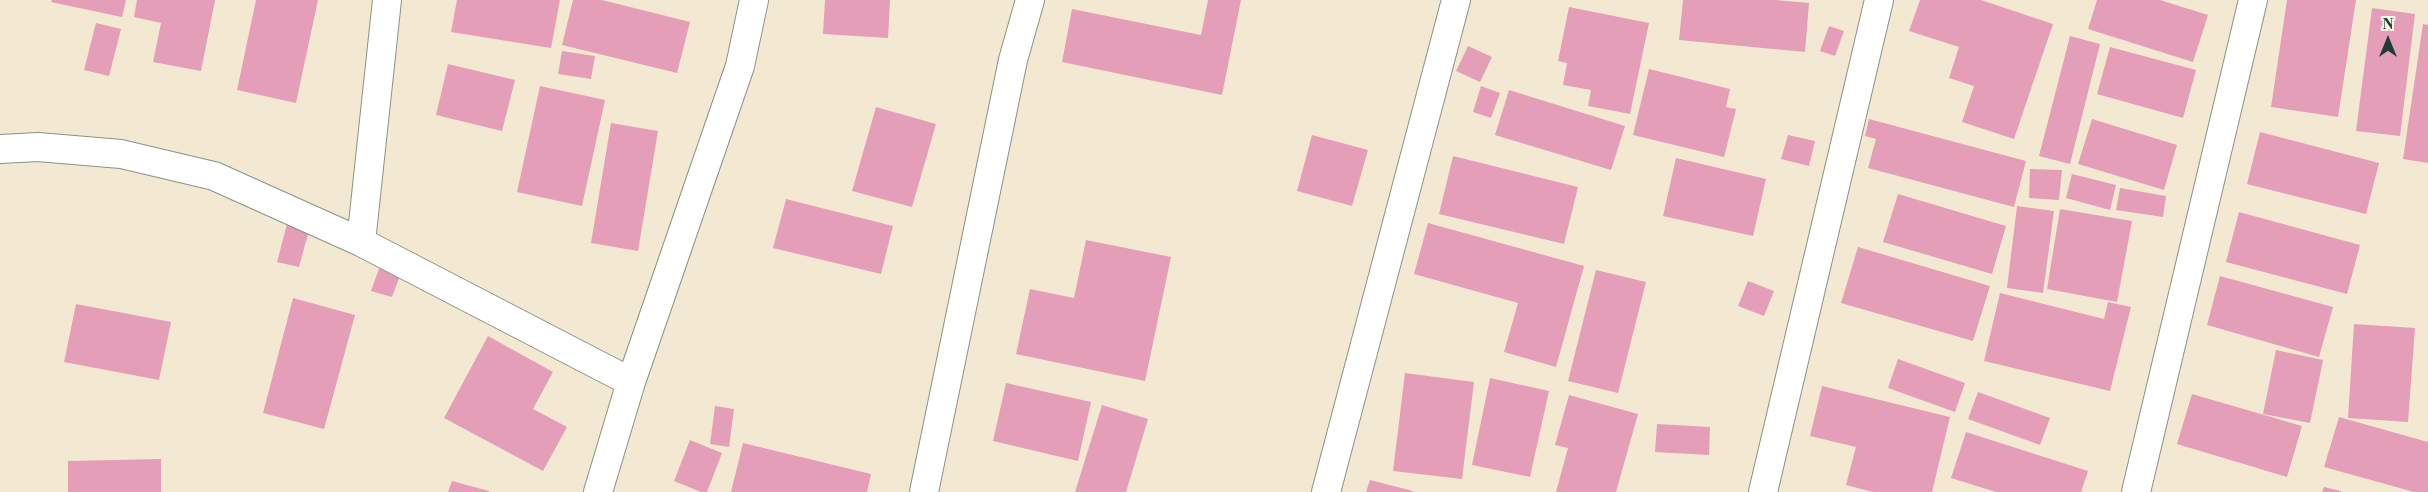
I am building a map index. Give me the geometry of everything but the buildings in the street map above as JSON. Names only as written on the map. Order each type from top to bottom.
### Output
[{"type":"street","points":[[361,242],[387,0]]},
{"type":"street","points":[[598,492],[631,382],[740,66],[754,0]]},
{"type":"street","points":[[924,492],[1013,60],[1030,0]]},
{"type":"street","points":[[1326,492],[1456,0]]},
{"type":"street","points":[[1763,492],[1879,0]]},
{"type":"street","points":[[2136,492],[2253,0]]},
{"type":"street","points":[[0,149],[38,147],[121,154],[214,176],[361,242],[631,382]]}]
